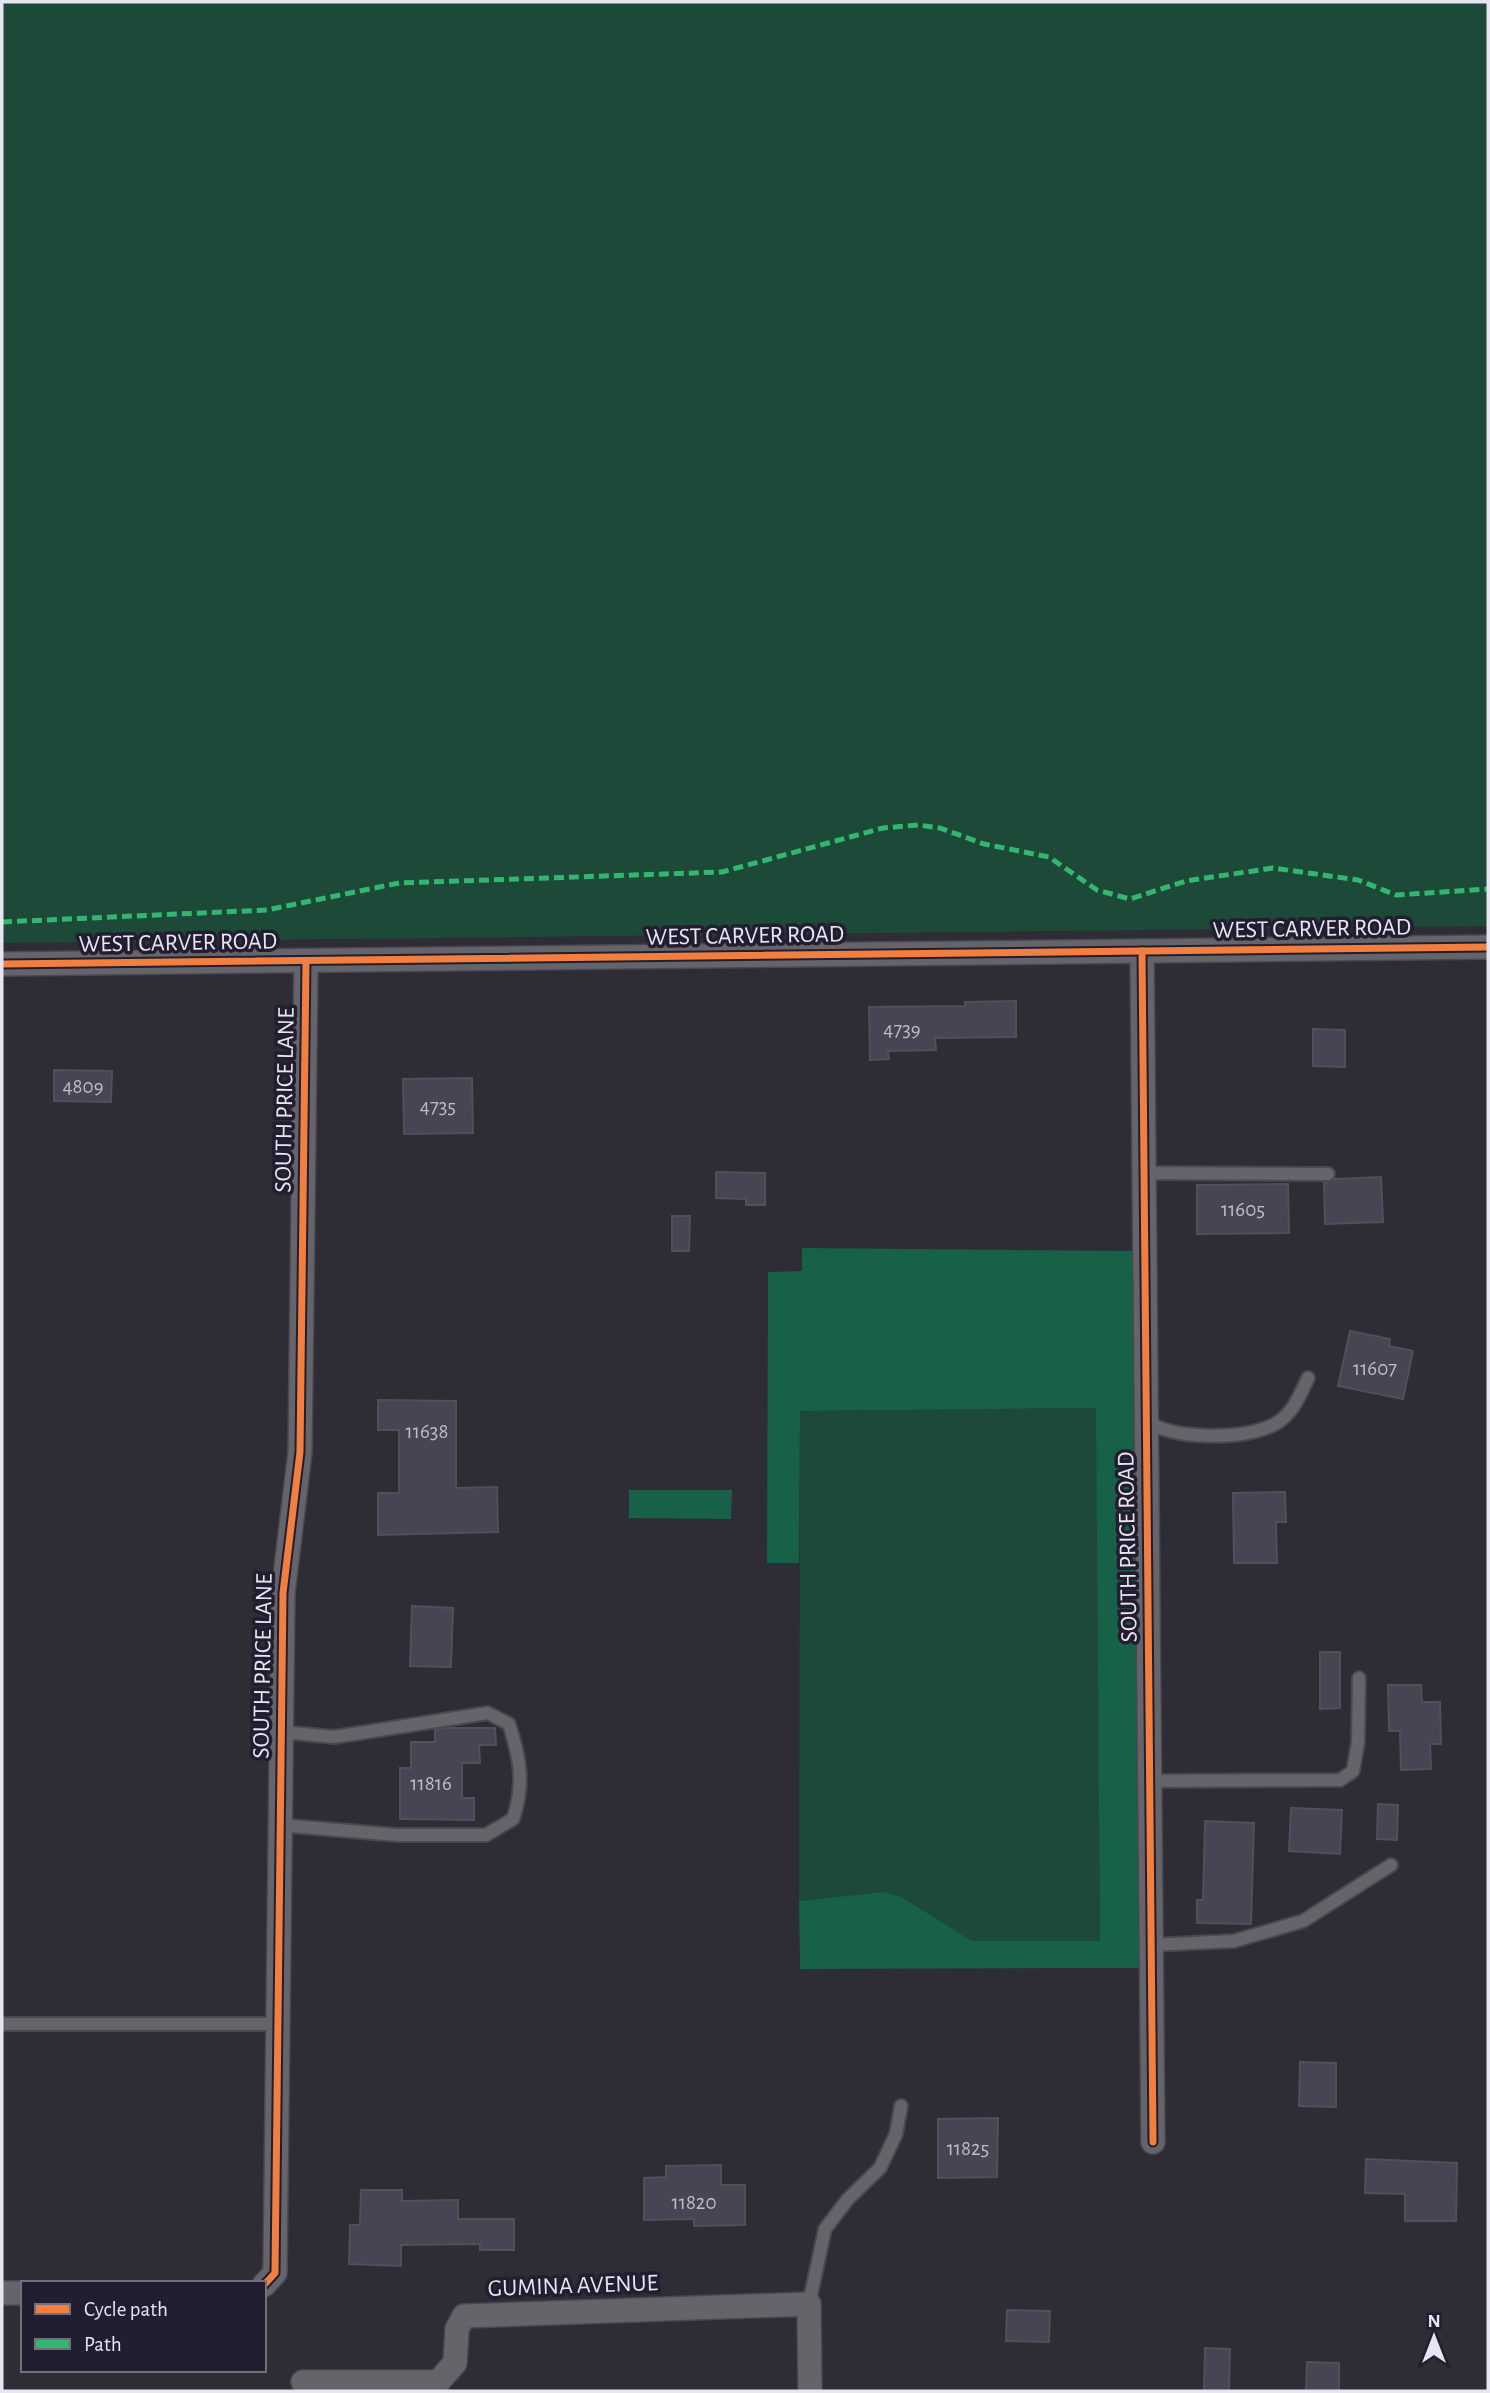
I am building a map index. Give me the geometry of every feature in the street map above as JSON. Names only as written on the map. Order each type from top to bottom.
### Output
[{"type":"street","name":"WEST CARVER ROAD","points":[[2,964],[306,978],[1142,951],[1488,947]]},
{"type":"street","name":"SOUTH PRICE ROAD","points":[[1142,951],[1153,2142]]},
{"type":"street","name":"SOUTH PRICE LANE","points":[[266,2283],[275,2273],[279,1825],[285,1564],[300,1452],[306,978]]},
{"type":"street","points":[[2,2292],[21,2293]]},
{"type":"street","name":"GUMINA AVENUE","points":[[303,2382],[438,2382],[455,2363],[457,2329],[464,2316],[809,2304]]},
{"type":"street","points":[[809,2304],[810,2391]]},
{"type":"lane","points":[[1144,1173],[1328,1174]]},
{"type":"lane","points":[[1146,1421],[1161,1431],[1182,1434],[1244,1434],[1275,1425],[1295,1406],[1308,1378]]},
{"type":"lane","points":[[1150,1782],[1340,1780],[1353,1771],[1357,1742],[1359,1678]]},
{"type":"lane","points":[[279,1825],[397,1835],[486,1835],[513,1819],[522,1795],[520,1759],[509,1724],[488,1713],[448,1717],[334,1737],[282,1732]]},
{"type":"lane","points":[[1151,1945],[1234,1941],[1303,1922],[1391,1866]]},
{"type":"lane","points":[[2,2025],[279,2024]]},
{"type":"lane","points":[[809,2304],[825,2229],[848,2199],[880,2168],[896,2134],[901,2106]]},
{"type":"green space","points":[[2,2],[1488,2],[1488,926],[2,943]]},
{"type":"green space","points":[[802,1248],[1134,1251],[1141,1968],[800,1969],[799,1901],[882,1892],[900,1896],[972,1941],[1100,1941],[1096,1408],[800,1411],[799,1563],[767,1563],[768,1272],[802,1271]]},
{"type":"green space","points":[[1097,1408],[1100,1941],[972,1941],[900,1896],[882,1892],[799,1901],[800,1411]]},
{"type":"green space","points":[[629,1490],[732,1490],[731,1519],[629,1518]]},
{"type":"building","points":[[1016,1001],[1016,1037],[935,1038],[936,1050],[888,1051],[889,1059],[870,1060],[869,1007],[965,1006],[965,1002]]},
{"type":"building","points":[[1313,1029],[1345,1030],[1345,1067],[1313,1066]]},
{"type":"building","points":[[54,1070],[112,1071],[111,1102],[54,1101]]},
{"type":"building","points":[[472,1078],[473,1133],[404,1134],[403,1079]]},
{"type":"building","points":[[716,1172],[765,1173],[765,1205],[746,1205],[746,1199],[716,1198]]},
{"type":"building","points":[[1381,1177],[1383,1222],[1325,1224],[1324,1183],[1335,1179]]},
{"type":"building","points":[[1288,1184],[1289,1233],[1197,1234],[1197,1185]]},
{"type":"building","points":[[672,1216],[690,1216],[689,1251],[672,1251]]},
{"type":"building","points":[[1350,1331],[1390,1339],[1389,1346],[1413,1351],[1403,1399],[1338,1386]]},
{"type":"building","points":[[378,1400],[456,1401],[456,1488],[497,1487],[498,1532],[378,1535],[378,1493],[399,1493],[399,1430],[378,1430]]},
{"type":"building","points":[[1285,1492],[1286,1522],[1276,1522],[1277,1563],[1234,1563],[1233,1493]]},
{"type":"building","points":[[412,1606],[453,1608],[451,1667],[410,1666]]},
{"type":"building","points":[[1320,1652],[1340,1652],[1340,1708],[1320,1709]]},
{"type":"building","points":[[1388,1685],[1421,1685],[1422,1702],[1440,1702],[1441,1744],[1430,1744],[1431,1769],[1401,1770],[1400,1731],[1389,1731]]},
{"type":"building","points":[[495,1728],[496,1745],[479,1745],[480,1763],[462,1763],[462,1798],[474,1798],[474,1820],[400,1819],[400,1768],[411,1768],[411,1742],[435,1742],[435,1730]]},
{"type":"building","points":[[1378,1804],[1398,1805],[1397,1840],[1377,1839]]},
{"type":"building","points":[[1291,1808],[1342,1810],[1340,1854],[1289,1851]]},
{"type":"building","points":[[1205,1821],[1254,1823],[1251,1924],[1197,1923],[1197,1900],[1203,1900]]},
{"type":"building","points":[[1300,2062],[1336,2063],[1336,2107],[1299,2106]]},
{"type":"building","points":[[998,2118],[997,2177],[938,2178],[938,2119]]},
{"type":"building","points":[[1366,2159],[1457,2163],[1456,2221],[1405,2221],[1405,2194],[1365,2193]]},
{"type":"building","points":[[721,2165],[721,2185],[745,2185],[745,2225],[694,2226],[694,2219],[644,2220],[644,2178],[666,2177],[666,2166]]},
{"type":"building","points":[[361,2190],[402,2190],[402,2201],[458,2200],[458,2219],[514,2219],[514,2250],[480,2250],[480,2244],[401,2245],[401,2266],[349,2264],[350,2225],[360,2225]]},
{"type":"building","points":[[1007,2310],[1050,2311],[1049,2342],[1006,2341]]},
{"type":"building","points":[[1205,2348],[1230,2349],[1229,2391],[1204,2391]]},
{"type":"building","points":[[1307,2362],[1339,2363],[1339,2391],[1306,2391]]},
{"type":"marked path","points":[[2,922],[267,910],[399,883],[722,872],[883,828],[918,825],[940,828],[984,844],[1049,857],[1097,890],[1130,899],[1186,881],[1273,868],[1358,880],[1396,895],[1488,889]]},
{"type":"cycle path","points":[[2,964],[1488,947]]},
{"type":"cycle path","points":[[1142,951],[1153,2142]]},
{"type":"cycle path","points":[[266,2283],[275,2273],[283,1593],[300,1452],[306,961]]}]
